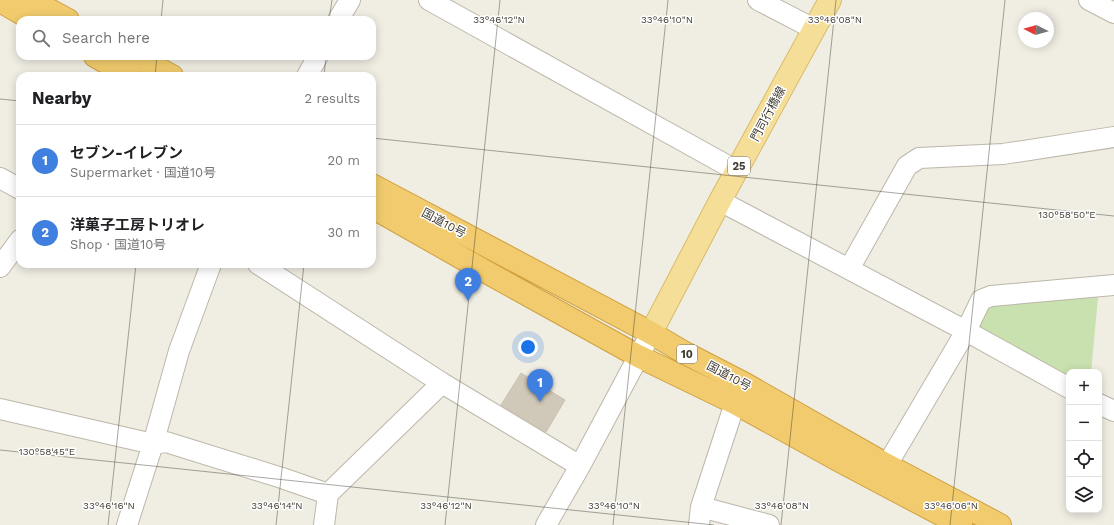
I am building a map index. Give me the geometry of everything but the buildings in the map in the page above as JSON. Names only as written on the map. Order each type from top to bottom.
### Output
[{"type":"highway","points":[[30,0],[60,16]]},
{"type":"highway","points":[[0,1],[26,16]]},
{"type":"highway","points":[[102,60],[123,72]]},
{"type":"highway","points":[[141,60],[158,72]]},
{"type":"highway","name":"国道10号","points":[[376,187],[650,333],[684,353],[746,384],[888,465],[1000,525]]},
{"type":"highway","name":"国道10号","points":[[376,209],[638,356],[735,403],[961,525]]},
{"type":"main road","name":"門司行橋線","points":[[650,333],[830,0]]},
{"type":"street","points":[[340,16],[350,0]]},
{"type":"street","points":[[429,0],[737,171]]},
{"type":"street","points":[[758,0],[814,29]]},
{"type":"street","points":[[1089,0],[1114,13]]},
{"type":"street","points":[[309,72],[316,60]]},
{"type":"street","points":[[849,269],[907,166],[919,158],[1004,154],[1114,137]]},
{"type":"street","points":[[0,178],[16,186]]},
{"type":"street","points":[[720,201],[966,331],[1066,386]]},
{"type":"street","points":[[0,267],[16,245]]},
{"type":"street","points":[[127,525],[153,444],[179,351],[210,268]]},
{"type":"street","points":[[264,268],[442,383],[580,466]]},
{"type":"street","points":[[888,465],[966,331],[980,300],[991,296],[1114,285]]},
{"type":"street","points":[[546,525],[580,466],[650,333]]},
{"type":"street","points":[[324,525],[328,494],[442,383]]},
{"type":"street","points":[[746,384],[735,403],[700,516],[769,525]]},
{"type":"street","points":[[1101,405],[1114,411]]},
{"type":"street","points":[[0,410],[153,444],[166,442],[328,494]]},
{"type":"green space","points":[[1099,287],[1091,369],[1066,369],[1066,386],[966,331],[981,300]]},
{"type":"place","name":"洋菓子工房トリオレ","points":[[468,301]]},
{"type":"place","name":"セブン-イレブン","points":[[540,402]]}]
